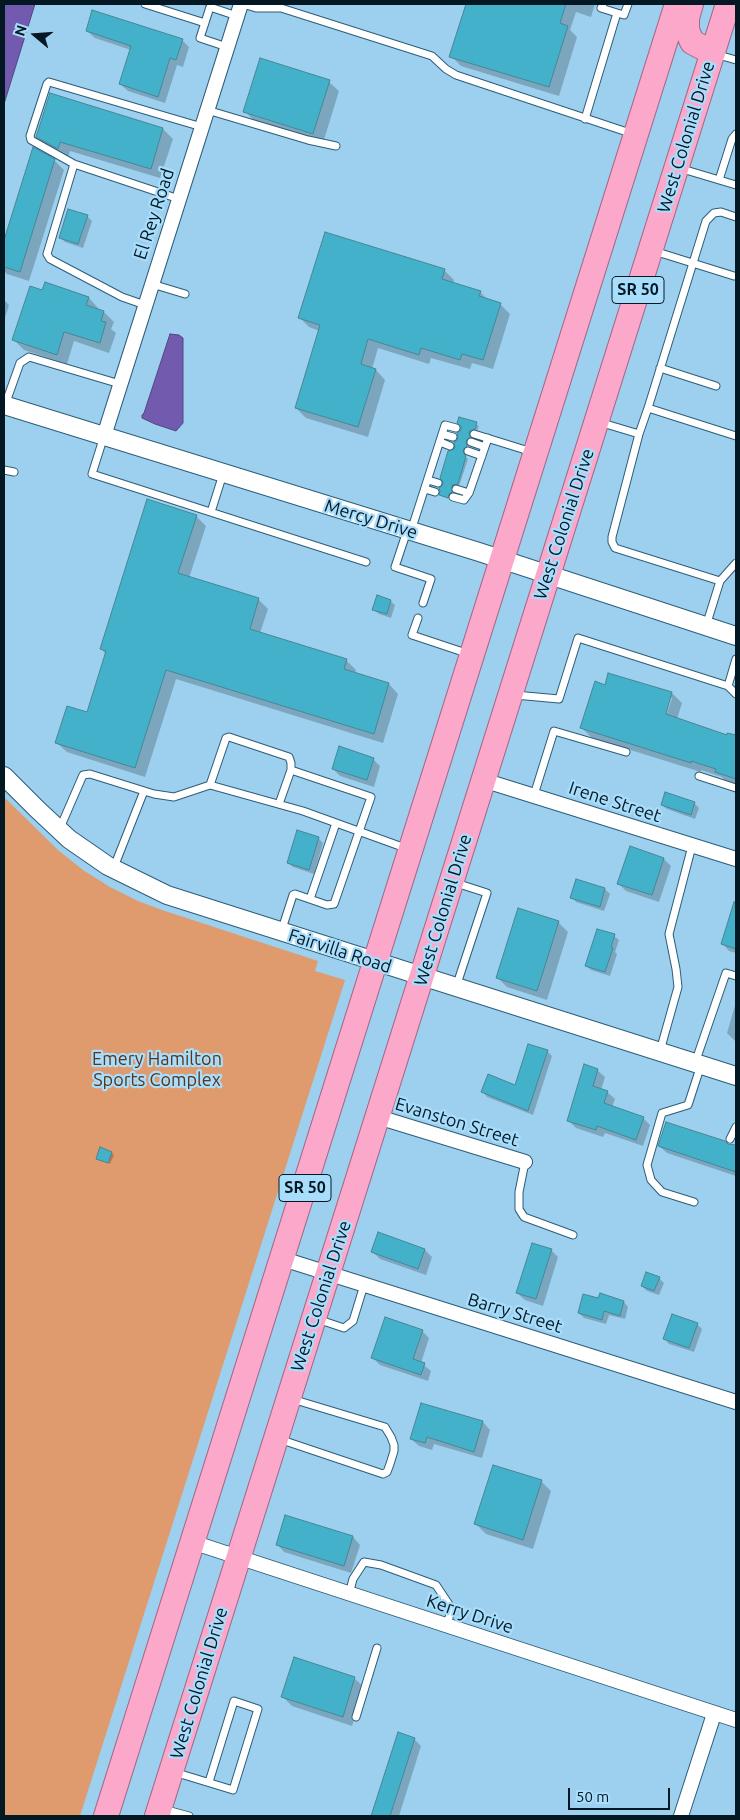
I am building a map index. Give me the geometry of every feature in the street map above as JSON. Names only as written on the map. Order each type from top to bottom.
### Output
[{"type":"highway","name":"SR 50","points":[[106,1816],[677,4]]},
{"type":"highway","points":[[691,4],[687,18],[687,30],[692,42],[713,53]]},
{"type":"highway","name":"West Colonial Drive","points":[[159,1812],[239,1557],[287,1441],[299,1401],[314,1318],[728,4]]},
{"type":"street","name":"El Rey Road","points":[[104,436],[240,8]]},
{"type":"street","name":"Mercy Drive","points":[[4,405],[502,560],[736,636]]},
{"type":"street","name":"Fairvilla Road","points":[[4,776],[69,839],[114,868],[167,895],[736,1076]]},
{"type":"street","name":"Irene Street","points":[[483,780],[736,859]]},
{"type":"street","name":"Evanston Street","points":[[378,1117],[524,1162]]},
{"type":"street","name":"Barry Street","points":[[283,1259],[736,1402]]},
{"type":"street","name":"Kerry Drive","points":[[192,1542],[736,1720]]},
{"type":"street","points":[[681,1816],[714,1714]]},
{"type":"lane","points":[[145,4],[205,22]]},
{"type":"lane","points":[[603,4],[601,8],[624,15],[628,4]]},
{"type":"lane","points":[[227,47],[200,38],[210,8],[281,8],[432,56],[456,76],[635,135]]},
{"type":"lane","points":[[585,118],[618,13]]},
{"type":"lane","points":[[713,53],[736,60]]},
{"type":"lane","points":[[179,198],[74,164],[31,140],[30,136],[47,84],[50,82],[202,127]]},
{"type":"lane","points":[[207,110],[308,140],[336,146]]},
{"type":"lane","points":[[719,180],[732,138],[736,134]]},
{"type":"lane","points":[[74,164],[47,254],[50,259],[122,297],[145,305]]},
{"type":"lane","points":[[677,167],[736,185]]},
{"type":"lane","points":[[720,581],[615,548],[612,537],[639,434],[706,221],[714,213],[721,212],[736,217]]},
{"type":"lane","points":[[650,250],[734,276]]},
{"type":"lane","points":[[152,284],[185,294]]},
{"type":"lane","points":[[4,405],[20,363],[29,358],[120,384]]},
{"type":"lane","points":[[660,368],[716,386]]},
{"type":"lane","points":[[648,408],[736,436]]},
{"type":"lane","points":[[596,421],[639,434]]},
{"type":"lane","points":[[423,603],[431,579],[395,568],[425,489],[445,425],[456,428]]},
{"type":"lane","points":[[442,434],[453,437]]},
{"type":"lane","points":[[474,434],[535,453]]},
{"type":"lane","points":[[104,436],[92,474],[366,562]]},
{"type":"lane","points":[[453,497],[464,500],[469,493],[488,438]]},
{"type":"lane","points":[[440,442],[450,446]]},
{"type":"lane","points":[[471,442],[485,447]]},
{"type":"lane","points":[[468,451],[482,456]]},
{"type":"lane","points":[[4,470],[14,472]]},
{"type":"lane","points":[[211,512],[224,473]]},
{"type":"lane","points":[[428,480],[438,483]]},
{"type":"lane","points":[[425,489],[435,492]]},
{"type":"lane","points":[[456,489],[469,493]]},
{"type":"lane","points":[[706,626],[720,581],[736,563]]},
{"type":"lane","points":[[418,618],[412,635],[472,654]]},
{"type":"lane","points":[[510,694],[559,699],[578,638],[728,686],[736,694]]},
{"type":"lane","points":[[728,686],[736,659]]},
{"type":"lane","points":[[534,796],[554,731],[626,752]]},
{"type":"lane","points":[[210,785],[226,738],[230,737],[289,757],[291,770],[280,804]]},
{"type":"lane","points":[[280,932],[293,895],[295,894],[327,905],[334,904],[371,798],[291,770]]},
{"type":"lane","points":[[59,829],[83,775],[90,774],[144,791],[174,797],[210,785],[280,804],[411,850]]},
{"type":"lane","points":[[699,776],[736,788]]},
{"type":"lane","points":[[114,868],[144,791]]},
{"type":"lane","points":[[310,899],[336,823]]},
{"type":"lane","points":[[659,1052],[678,987],[668,934],[692,846]]},
{"type":"lane","points":[[452,882],[487,893],[456,987]]},
{"type":"lane","points":[[694,1202],[662,1192],[650,1180],[647,1165],[662,1113],[688,1105],[698,1064],[726,973],[736,976]]},
{"type":"lane","points":[[730,1139],[736,1127]]},
{"type":"lane","points":[[524,1162],[519,1192],[519,1209],[524,1217],[573,1235]]},
{"type":"lane","points":[[314,1318],[344,1328],[353,1321],[364,1285]]},
{"type":"lane","points":[[287,1441],[383,1474],[387,1472],[394,1451],[391,1437],[385,1428],[299,1401]]},
{"type":"lane","points":[[348,1594],[353,1579],[364,1562],[381,1565],[436,1585],[452,1609],[446,1626]]},
{"type":"lane","points":[[356,1717],[377,1648]]},
{"type":"lane","points":[[172,1771],[233,1790],[258,1709],[234,1702],[209,1782]]},
{"type":"lane","points":[[159,1812],[189,1816]]},
{"type":"green space","name":"Emery Hamilton Sports Complex","points":[[4,797],[58,850],[83,870],[110,887],[162,910],[318,961],[315,971],[345,980],[80,1816],[4,1816]]},
{"type":"shaded area","points":[[4,4],[35,4],[4,104]]},
{"type":"shaded area","points":[[170,334],[179,335],[183,338],[183,423],[176,431],[142,418]]},
{"type":"building","points":[[466,4],[566,4],[560,23],[568,26],[549,87],[449,57]]},
{"type":"building","points":[[92,10],[183,39],[176,60],[170,58],[158,97],[119,84],[131,46],[86,31]]},
{"type":"building","points":[[260,58],[330,80],[313,134],[243,112]]},
{"type":"building","points":[[50,93],[163,128],[151,169],[60,142],[58,149],[36,137]]},
{"type":"building","points":[[33,147],[55,159],[20,272],[4,267],[4,240]]},
{"type":"building","points":[[68,209],[88,215],[78,244],[59,238]]},
{"type":"building","points":[[325,232],[445,269],[442,279],[481,291],[479,296],[501,303],[483,360],[462,354],[460,360],[421,348],[419,355],[368,339],[361,364],[376,369],[358,427],[295,408],[320,325],[298,318]]},
{"type":"building","points":[[45,282],[89,297],[86,305],[104,311],[101,321],[106,322],[100,343],[64,332],[57,355],[12,340],[30,286],[42,290]]},
{"type":"building","points":[[459,417],[477,422],[475,429],[469,432],[470,437],[466,441],[467,446],[463,450],[466,456],[458,484],[452,485],[452,492],[448,498],[439,495],[439,488],[443,482],[440,478],[448,451],[455,448],[454,442],[457,440],[457,433],[461,430],[461,426],[457,423]]},
{"type":"building","points":[[147,499],[197,515],[178,573],[259,598],[250,629],[347,659],[344,669],[389,683],[374,734],[166,670],[135,768],[55,743],[67,706],[87,712],[106,651],[100,649]]},
{"type":"building","points":[[377,595],[391,600],[387,614],[372,610]]},
{"type":"building","points":[[608,673],[672,692],[666,714],[727,735],[727,733],[736,735],[736,779],[715,772],[716,769],[580,728],[595,681],[605,685]]},
{"type":"building","points":[[339,746],[374,758],[367,780],[332,769]]},
{"type":"building","points":[[665,792],[695,802],[691,815],[661,805]]},
{"type":"building","points":[[297,830],[319,837],[309,870],[287,863]]},
{"type":"building","points":[[630,846],[664,858],[652,895],[617,884]]},
{"type":"building","points":[[576,879],[605,888],[600,907],[570,898]]},
{"type":"building","points":[[734,902],[736,903],[736,949],[721,944]]},
{"type":"building","points":[[518,908],[559,921],[537,991],[496,978]]},
{"type":"building","points":[[597,929],[615,934],[611,947],[613,948],[605,972],[585,966]]},
{"type":"building","points":[[528,1044],[548,1050],[528,1111],[481,1092],[488,1074],[515,1085]]},
{"type":"building","points":[[584,1064],[598,1069],[593,1086],[608,1091],[604,1103],[644,1117],[636,1140],[597,1126],[596,1130],[567,1121]]},
{"type":"building","points":[[666,1122],[725,1141],[728,1144],[736,1145],[736,1172],[658,1146]]},
{"type":"building","points":[[100,1147],[112,1152],[108,1163],[96,1159]]},
{"type":"building","points":[[378,1232],[425,1249],[418,1269],[371,1252]]},
{"type":"building","points":[[532,1243],[552,1249],[536,1299],[516,1293]]},
{"type":"building","points":[[646,1272],[660,1277],[654,1291],[641,1286]]},
{"type":"building","points":[[600,1293],[624,1301],[620,1316],[604,1311],[602,1320],[578,1313],[583,1294],[598,1298]]},
{"type":"building","points":[[672,1314],[698,1323],[689,1348],[663,1339]]},
{"type":"building","points":[[385,1317],[423,1330],[413,1359],[425,1363],[421,1375],[371,1358]]},
{"type":"building","points":[[421,1403],[483,1421],[474,1452],[427,1437],[425,1443],[410,1439]]},
{"type":"building","points":[[493,1465],[542,1480],[523,1540],[474,1524]]},
{"type":"building","points":[[285,1515],[353,1536],[344,1566],[276,1545]]},
{"type":"building","points":[[294,1657],[355,1677],[343,1717],[281,1697]]},
{"type":"building","points":[[398,1732],[415,1738],[390,1816],[371,1816]]}]
